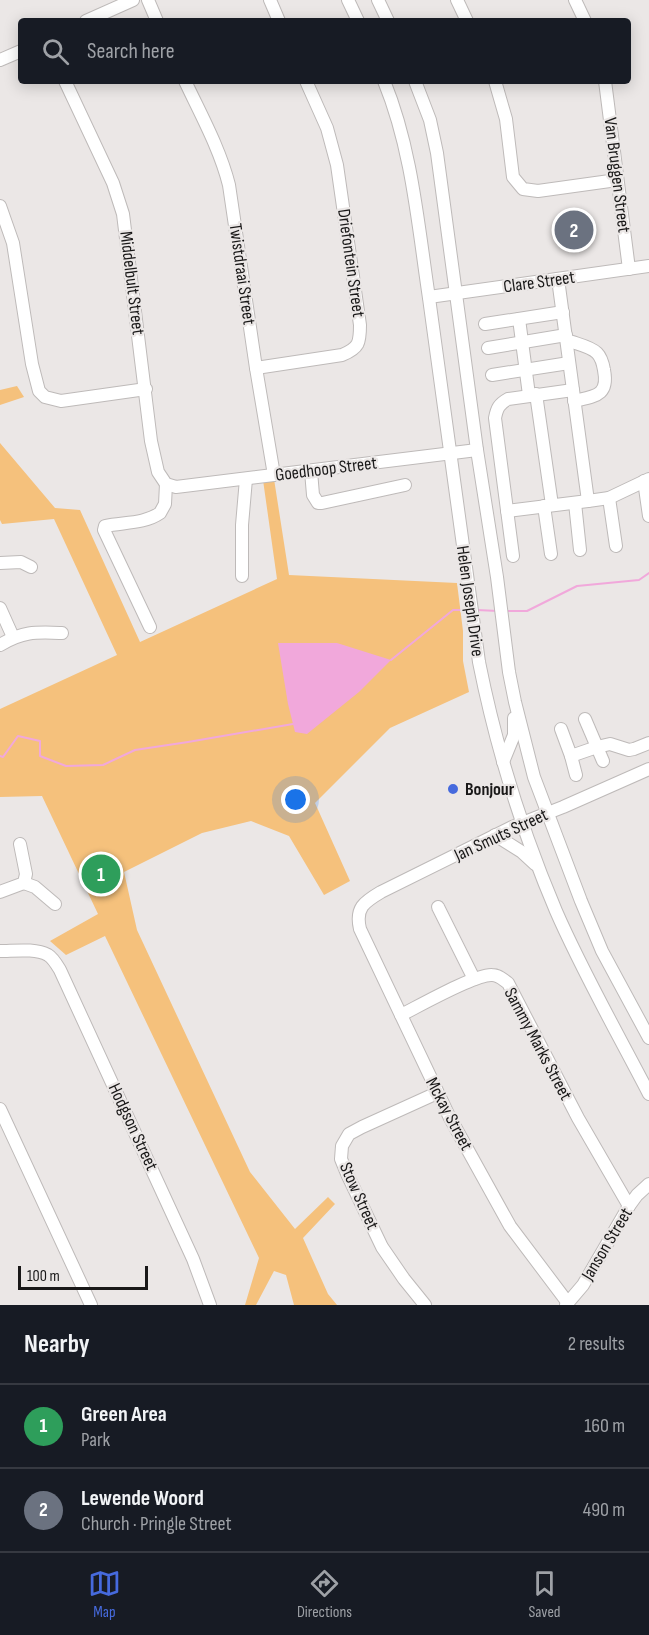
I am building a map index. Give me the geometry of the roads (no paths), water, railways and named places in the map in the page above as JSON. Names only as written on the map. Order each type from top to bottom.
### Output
[{"type":"street","points":[[93,18],[133,0]]},
{"type":"street","points":[[148,0],[157,18]]},
{"type":"street","points":[[270,0],[278,18]]},
{"type":"street","points":[[348,0],[356,18]]},
{"type":"street","points":[[378,0],[387,18]]},
{"type":"street","points":[[457,0],[466,18]]},
{"type":"street","points":[[575,0],[584,18]]},
{"type":"street","points":[[0,60],[18,52]]},
{"type":"street","name":"Middelbult Street","points":[[66,84],[113,183],[121,206],[154,460],[158,472],[171,485]]},
{"type":"street","name":"Twistdraai Street","points":[[187,84],[219,152],[229,185],[274,475]]},
{"type":"street","name":"Driefontein Street","points":[[256,368],[342,355],[353,351],[360,340],[337,165],[327,128],[307,84]]},
{"type":"street","name":"Helen Joseph Drive","points":[[385,84],[403,140],[420,236],[479,662],[485,695],[514,797],[517,824],[557,913],[649,1094]]},
{"type":"street","name":"Helen Joseph Drive","points":[[416,84],[430,120],[437,153],[514,702],[546,813],[602,951],[649,1038]]},
{"type":"street","points":[[496,84],[506,119],[513,177],[523,189],[538,191],[617,180]]},
{"type":"street","name":"Van Bruggen Street","points":[[605,84],[629,269]]},
{"type":"street","points":[[0,206],[14,243],[32,364],[39,391],[45,397],[61,401],[146,389]]},
{"type":"street","name":"Clare Street","points":[[429,297],[649,266]]},
{"type":"street","points":[[558,279],[573,395],[581,502],[580,550]]},
{"type":"street","points":[[485,324],[563,312]]},
{"type":"street","points":[[519,319],[526,369],[533,395],[548,506],[551,554]]},
{"type":"street","points":[[488,348],[566,338],[591,348],[598,354],[602,361],[606,384],[603,390],[593,396],[533,395],[508,399],[500,404],[495,418],[513,556]]},
{"type":"street","points":[[492,375],[569,363]]},
{"type":"street","name":"Goedhoop Street","points":[[171,485],[246,479],[477,450]]},
{"type":"street","points":[[311,471],[313,495],[318,503],[405,485]]},
{"type":"street","points":[[242,576],[246,479]]},
{"type":"street","points":[[507,511],[609,498],[646,480],[649,516]]},
{"type":"street","points":[[150,627],[104,530],[105,526],[155,517],[165,504],[171,485]]},
{"type":"street","points":[[609,498],[616,546]]},
{"type":"street","points":[[0,563],[21,562],[31,567]]},
{"type":"street","points":[[0,608],[13,637]]},
{"type":"street","points":[[0,645],[13,637],[30,633],[62,633]]},
{"type":"street","points":[[503,762],[514,735],[514,702]]},
{"type":"street","points":[[585,719],[603,761]]},
{"type":"street","points":[[561,729],[576,775]]},
{"type":"street","points":[[571,756],[610,744],[629,750],[649,743]]},
{"type":"street","name":"Jan Smuts Street","points":[[359,911],[372,897],[381,892],[517,824],[563,807],[649,769]]},
{"type":"street","points":[[534,777],[551,799],[563,807]]},
{"type":"street","points":[[495,835],[522,852],[538,867]]},
{"type":"street","points":[[20,844],[26,874],[24,883]]},
{"type":"street","points":[[0,892],[24,883],[35,887],[56,904]]},
{"type":"street","points":[[438,907],[474,979]]},
{"type":"street","name":"Mckay Street","points":[[359,911],[360,929],[437,1093],[510,1226],[567,1304]]},
{"type":"street","name":"Hodgson Street","points":[[0,951],[31,951],[47,955],[55,962],[66,981],[194,1259],[210,1305]]},
{"type":"street","name":"Sammy Marks Street","points":[[401,1015],[474,979],[491,975],[500,976],[508,984],[578,1118],[629,1206]]},
{"type":"street","name":"Stow Street","points":[[425,1305],[382,1247],[341,1159],[342,1146],[350,1134],[437,1093]]},
{"type":"street","points":[[0,1109],[91,1305]]},
{"type":"street","name":"Janson Street","points":[[567,1304],[597,1263],[629,1206],[649,1184]]},
{"type":"waterway","points":[[507,611],[527,611],[577,586],[639,580],[649,573]]},
{"type":"waterway","points":[[391,660],[453,610],[468,610]]},
{"type":"waterway","points":[[477,610],[498,611]]},
{"type":"waterway","points":[[0,756],[3,757],[18,736],[40,741],[40,756],[66,766],[103,765],[135,750],[293,724]]},
{"type":"place","name":"Lewende Woord","points":[[574,230]]},
{"type":"place","name":"Bonjour","points":[[453,789]]},
{"type":"place","name":"Green Area","points":[[101,874]]}]
